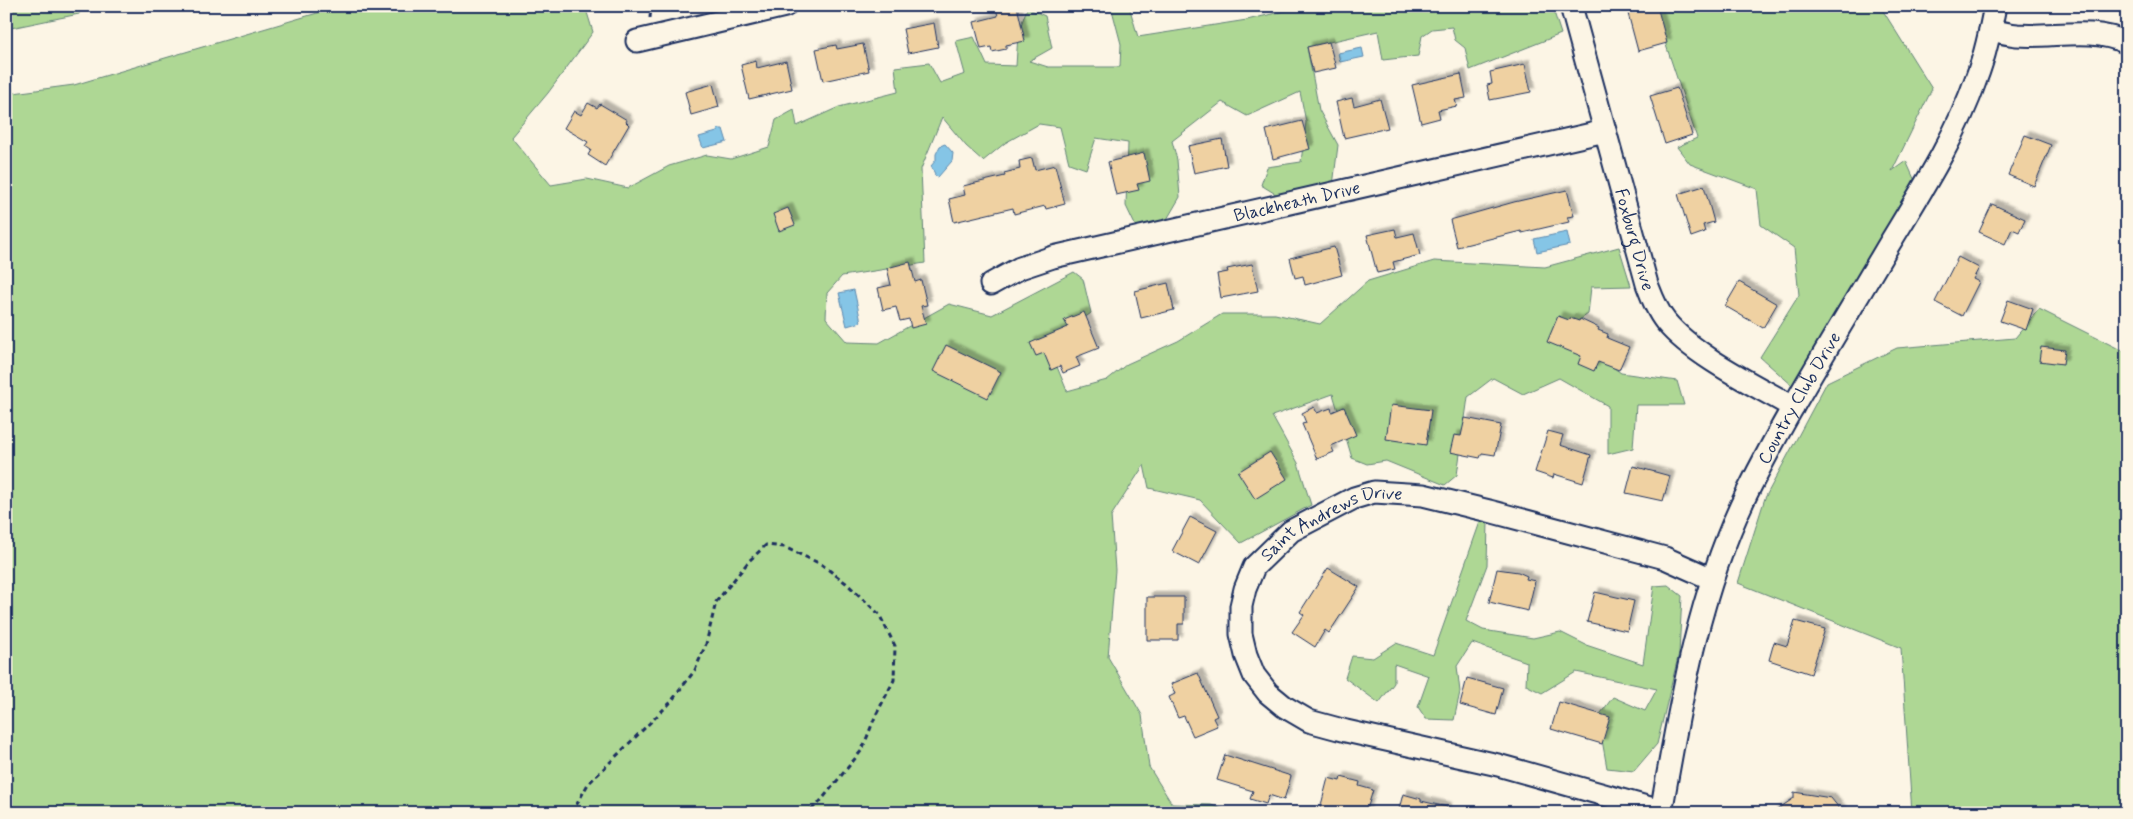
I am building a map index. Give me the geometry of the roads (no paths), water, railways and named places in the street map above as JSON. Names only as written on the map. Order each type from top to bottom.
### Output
[{"type":"street","points":[[637,41],[785,6]]},
{"type":"street","name":"Foxburg Drive","points":[[1571,6],[1647,284],[1654,303],[1666,321],[1678,334],[1703,353],[1793,408]]},
{"type":"street","name":"Country Club Drive","points":[[1661,812],[1693,647],[1712,579],[1723,548],[1747,494],[1793,408],[1914,203],[1956,127],[1977,79],[1995,6]]},
{"type":"street","points":[[1990,30],[2018,35],[2082,33],[2099,35],[2127,43]]},
{"type":"street","name":"Blackheath Drive","points":[[991,284],[1020,268],[1053,257],[1605,131]]},
{"type":"street","name":"Saint Andrews Drive","points":[[1661,812],[1498,765],[1346,731],[1310,721],[1285,707],[1268,693],[1254,674],[1246,654],[1242,634],[1241,606],[1244,589],[1254,567],[1291,530],[1354,498],[1374,492],[1423,495],[1489,510],[1665,558],[1712,579]]},
{"type":"water","points":[[1362,48],[1364,57],[1340,62],[1338,53]]},
{"type":"water","points":[[718,129],[723,129],[727,142],[703,148],[699,137],[717,132]]},
{"type":"water","points":[[945,144],[953,153],[952,161],[938,177],[934,175],[931,166],[936,160],[936,154],[940,146]]},
{"type":"water","points":[[1567,232],[1570,245],[1537,252],[1534,239]]},
{"type":"water","points":[[854,290],[861,322],[847,326],[839,293]]}]
